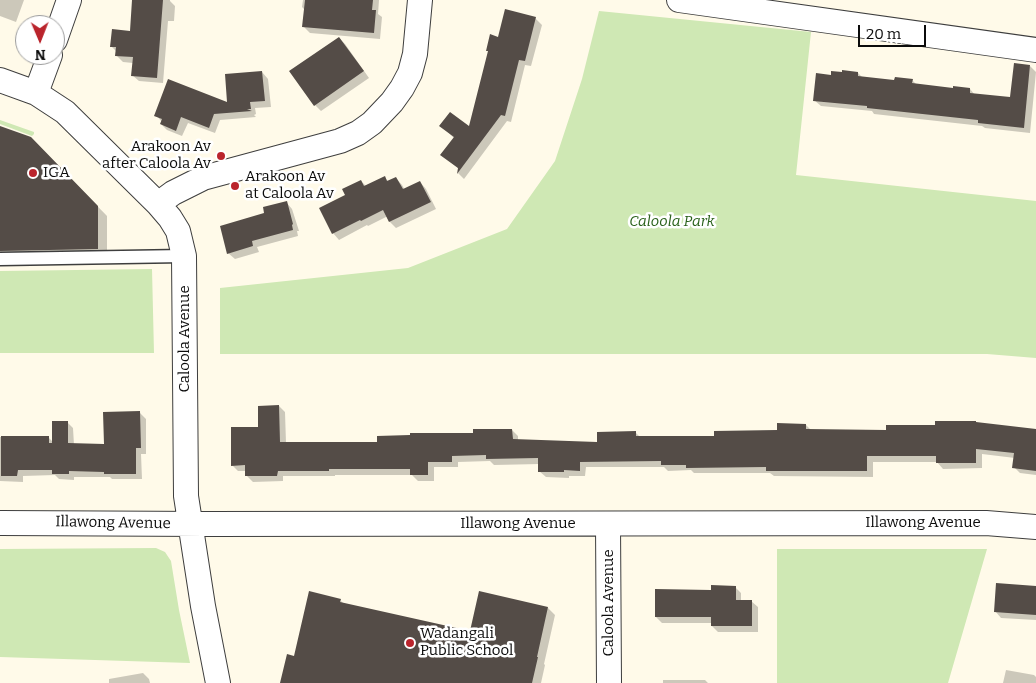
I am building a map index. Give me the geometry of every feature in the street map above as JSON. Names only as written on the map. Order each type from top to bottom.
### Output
[{"type":"street","points":[[64,15],[69,0]]},
{"type":"street","points":[[158,204],[173,193],[203,178],[333,143],[358,133],[372,123],[392,102],[410,73],[415,54],[420,0]]},
{"type":"street","points":[[679,0],[737,4],[1036,50]]},
{"type":"street","points":[[36,93],[46,65]]},
{"type":"street","name":"Caloola Avenue","points":[[0,80],[36,93],[64,112],[158,204],[178,231],[184,256],[185,486],[203,606],[218,683]]},
{"type":"street","name":"Illawong Avenue","points":[[0,522],[986,523],[1036,527]]},
{"type":"street","name":"Caloola Avenue","points":[[608,524],[609,683]]},
{"type":"lane","points":[[0,259],[184,256]]},
{"type":"green space","name":"Caloola Park","points":[[599,11],[811,32],[796,175],[1036,201],[1036,358],[987,354],[220,354],[220,288],[408,268],[507,229],[555,161],[582,79]]},
{"type":"green space","points":[[0,120],[34,132],[34,134],[32,136],[0,124]]},
{"type":"green space","points":[[152,269],[154,353],[0,353],[0,271]]},
{"type":"green space","points":[[156,548],[165,552],[171,561],[190,663],[0,657],[0,549]]},
{"type":"green space","points":[[777,549],[987,549],[948,683],[777,683]]},
{"type":"building","points":[[132,0],[163,0],[157,78],[131,76],[133,57],[115,56],[116,47],[110,47],[112,29],[130,31]]},
{"type":"building","points":[[305,0],[373,0],[372,10],[376,10],[374,33],[302,27]]},
{"type":"building","points":[[505,9],[536,17],[525,61],[519,60],[505,116],[501,115],[457,174],[458,168],[440,155],[454,137],[439,126],[450,112],[469,126],[488,51],[486,51],[490,34],[498,37]]},
{"type":"building","points":[[339,37],[364,71],[314,106],[289,71]]},
{"type":"building","points":[[1014,63],[1030,65],[1024,128],[978,123],[978,120],[813,101],[816,73],[831,75],[831,71],[842,72],[842,70],[858,72],[858,76],[894,80],[895,77],[913,79],[912,83],[970,88],[970,93],[1010,97]]},
{"type":"building","points":[[262,71],[265,101],[250,102],[251,109],[247,109],[252,111],[214,114],[209,128],[181,117],[176,131],[160,124],[162,119],[154,116],[168,79],[227,102],[225,74]]},
{"type":"building","name":"IGA","points":[[0,126],[31,137],[98,206],[98,249],[0,251]]},
{"type":"building","points":[[385,176],[387,181],[396,177],[403,189],[420,181],[431,202],[389,222],[383,210],[332,234],[319,208],[345,195],[342,189],[361,180],[364,186]]},
{"type":"building","points":[[287,201],[293,230],[252,241],[253,246],[227,254],[220,226],[264,213],[263,207]]},
{"type":"building","points":[[279,405],[280,442],[377,442],[377,436],[410,435],[410,433],[473,433],[473,429],[512,429],[513,439],[597,442],[597,432],[636,431],[636,436],[714,436],[714,431],[777,430],[777,423],[806,424],[806,429],[886,430],[886,425],[935,425],[935,421],[976,421],[1036,429],[1036,471],[1012,468],[1014,453],[976,449],[976,463],[936,463],[936,456],[867,456],[867,471],[766,471],[766,467],[686,468],[686,465],[661,465],[661,461],[580,462],[580,471],[538,472],[538,458],[486,459],[486,455],[452,456],[452,462],[428,462],[428,475],[410,475],[410,469],[329,469],[329,471],[278,471],[277,476],[245,476],[245,465],[231,466],[231,427],[258,427],[258,406]]},
{"type":"building","points":[[140,411],[141,448],[136,448],[136,474],[69,471],[69,474],[52,474],[52,470],[18,470],[17,476],[1,476],[1,436],[49,436],[49,443],[52,443],[52,421],[68,421],[68,443],[104,444],[103,412]]},
{"type":"building","points":[[996,583],[1036,586],[1036,615],[994,612]]},
{"type":"building","points":[[711,585],[736,586],[736,600],[752,600],[752,626],[711,626],[711,617],[655,617],[655,589],[711,590]]},
{"type":"building","points":[[309,591],[341,599],[340,602],[470,631],[479,591],[548,607],[532,683],[280,683],[287,654],[294,656]]},
{"type":"place","name":"Arakoon Av after Caloola Av","points":[[221,156]]},
{"type":"place","name":"IGA","points":[[33,173]]},
{"type":"place","name":"Arakoon Av at Caloola Av","points":[[235,186]]},
{"type":"place","name":"Wadangali Public School","points":[[410,643]]}]
